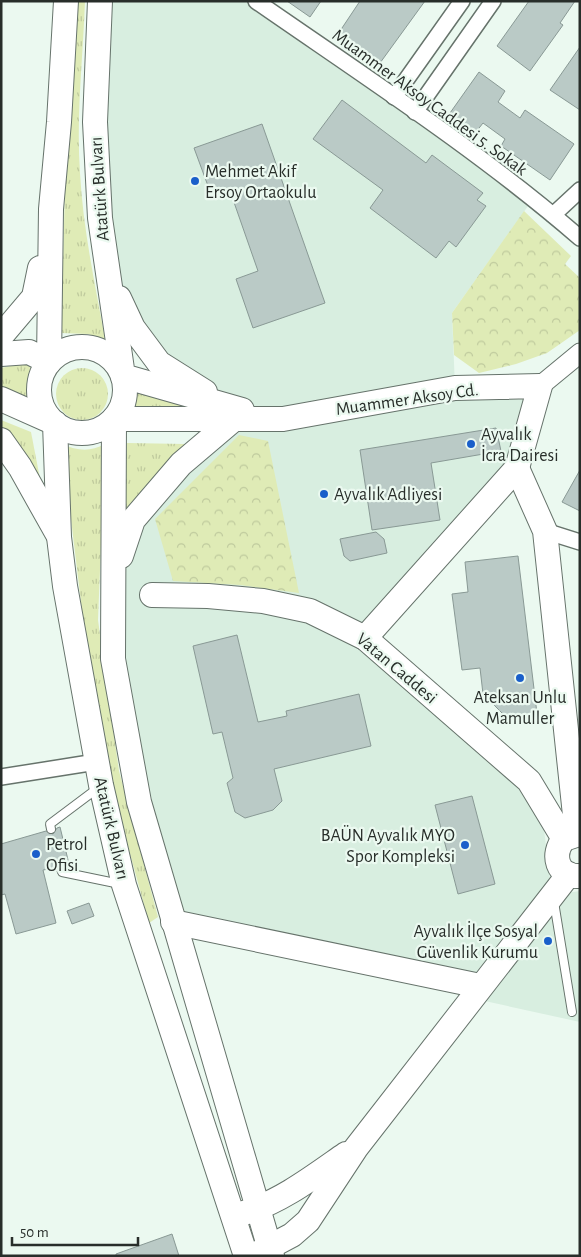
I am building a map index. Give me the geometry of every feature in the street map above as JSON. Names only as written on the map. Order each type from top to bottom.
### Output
[{"type":"main road","name":"Atatürk Bulvarı","points":[[66,1],[59,122],[51,210],[49,362],[41,378],[39,390],[44,408],[55,423],[59,536],[74,640],[96,762],[124,885],[234,1220],[259,1253]]},
{"type":"main road","name":"Atatürk Bulvarı","points":[[100,1],[95,122],[100,218],[106,271],[123,376],[124,398],[114,418],[113,659],[139,802],[258,1210],[259,1253]]},
{"type":"main road","points":[[1,336],[34,297],[51,210]]},
{"type":"main road","points":[[106,271],[133,328],[159,363],[233,413]]},
{"type":"main road","points":[[1,354],[29,352],[49,362],[66,350],[79,346],[93,348],[106,354],[116,363],[123,376],[233,413]]},
{"type":"main road","points":[[365,638],[517,468],[540,386]]},
{"type":"main road","name":"Muammer Aksoy Cd.","points":[[114,418],[233,413],[283,419],[455,388],[540,386]]},
{"type":"main road","points":[[1,399],[69,431],[85,433],[106,426],[114,418]]},
{"type":"main road","points":[[114,577],[133,520],[181,464],[233,413]]},
{"type":"main road","points":[[1,440],[20,467],[59,536]]},
{"type":"main road","points":[[259,1253],[292,1235],[308,1221],[356,1148],[480,986],[552,895],[574,875],[558,865],[556,858],[556,851],[574,836],[545,531],[517,468]]},
{"type":"main road","name":"Vatan Caddesi","points":[[152,595],[208,596],[263,600],[310,611],[365,638],[529,781],[574,836]]},
{"type":"main road","points":[[173,922],[480,986]]},
{"type":"main road","points":[[234,1220],[245,1213],[258,1210],[292,1192],[356,1148]]},
{"type":"street","name":"Muammer Aksoy Caddesi 5. Sokak","points":[[256,1],[415,112],[553,215],[580,238]]},
{"type":"street","points":[[394,97],[462,1]]},
{"type":"street","points":[[415,112],[493,1]]},
{"type":"street","points":[[553,215],[580,190]]},
{"type":"street","points":[[540,386],[580,353]]},
{"type":"street","points":[[545,531],[580,542]]},
{"type":"street","points":[[1,777],[96,762]]},
{"type":"lane","points":[[51,829],[50,824],[101,785]]},
{"type":"lane","points":[[60,866],[62,872],[124,885]]},
{"type":"lane","points":[[552,895],[572,1012]]},
{"type":"shaded area","points":[[100,1],[256,1],[533,199],[452,313],[455,388],[540,386],[517,468],[365,638],[529,781],[542,813],[552,895],[580,891],[580,1022],[471,998],[480,986],[173,922],[113,598],[133,520],[233,408],[159,363],[106,271]]},
{"type":"green space","points":[[75,1],[85,1],[79,130],[82,194],[90,256],[105,339],[88,334],[61,333],[66,153]]},
{"type":"green space","points":[[524,211],[571,256],[565,264],[580,278],[580,330],[547,353],[516,364],[479,373],[454,355],[452,313]]},
{"type":"green space","points":[[31,362],[28,400],[1,391],[1,368]]},
{"type":"green space","points":[[77,368],[87,368],[101,375],[108,389],[108,399],[101,413],[87,420],[77,420],[67,416],[60,409],[56,399],[56,389],[60,379],[67,372]]},
{"type":"green space","points":[[138,384],[207,409],[135,411]]},
{"type":"green space","points":[[1,420],[31,432],[42,489],[1,428]]},
{"type":"green space","points":[[239,435],[268,441],[299,593],[240,585],[173,581],[155,519]]},
{"type":"green space","points":[[127,443],[186,444],[123,512]]},
{"type":"green space","points":[[62,444],[84,450],[105,444],[98,620],[119,771],[158,917],[149,923],[109,777],[83,619]]},
{"type":"building","points":[[287,1],[321,1],[310,17]]},
{"type":"building","points":[[360,1],[425,1],[380,63],[338,34]]},
{"type":"building","points":[[529,1],[575,1],[560,23],[563,25],[530,71],[497,46]]},
{"type":"building","points":[[580,47],[580,110],[550,90]]},
{"type":"building","points":[[479,72],[505,91],[498,102],[520,118],[525,110],[574,144],[550,180],[501,146],[505,139],[483,123],[476,132],[450,113]]},
{"type":"building","points":[[342,100],[426,163],[432,155],[483,193],[477,200],[486,206],[456,247],[449,241],[436,258],[370,208],[383,190],[313,139]]},
{"type":"building","points":[[262,124],[325,303],[253,328],[236,279],[258,271],[229,188],[211,194],[194,148]]},
{"type":"building","points":[[496,428],[501,451],[431,463],[440,520],[372,530],[360,450]]},
{"type":"building","points":[[580,470],[580,511],[562,502]]},
{"type":"building","points":[[376,532],[384,539],[387,553],[350,561],[344,556],[340,539]]},
{"type":"building","points":[[518,556],[538,722],[514,725],[483,694],[480,668],[462,670],[452,594],[468,592],[465,562]]},
{"type":"building","points":[[237,635],[258,722],[287,716],[286,711],[359,694],[371,746],[274,769],[282,801],[273,810],[245,818],[235,812],[227,783],[233,778],[222,732],[213,734],[193,646]]},
{"type":"building","name":"BAÜN Ayvalık MYO Spor Kompleksi","points":[[472,796],[495,884],[458,894],[435,805]]},
{"type":"building","points":[[60,827],[69,864],[66,865],[59,861],[55,868],[43,870],[56,923],[16,934],[5,894],[1,895],[1,844],[46,831],[53,834]]},
{"type":"building","points":[[89,903],[94,916],[72,924],[67,911]]},
{"type":"building","points":[[172,1234],[179,1256],[116,1256],[116,1254]]},
{"type":"place","name":"Mehmet Akif Ersoy Ortaokulu","points":[[195,181]]},
{"type":"place","name":"Ayvalık İcra Dairesi","points":[[471,444]]},
{"type":"place","name":"Ayvalık Adliyesi","points":[[324,494]]},
{"type":"place","name":"Ateksan Unlu Mamuller","points":[[520,678]]},
{"type":"place","name":"BAÜN Ayvalık MYO Spor Kompleksi","points":[[465,845]]},
{"type":"place","name":"Petrol Ofisi","points":[[36,854]]},
{"type":"place","name":"Ayvalık İlçe Sosyal Güvenlik Kurumu","points":[[548,941]]}]
